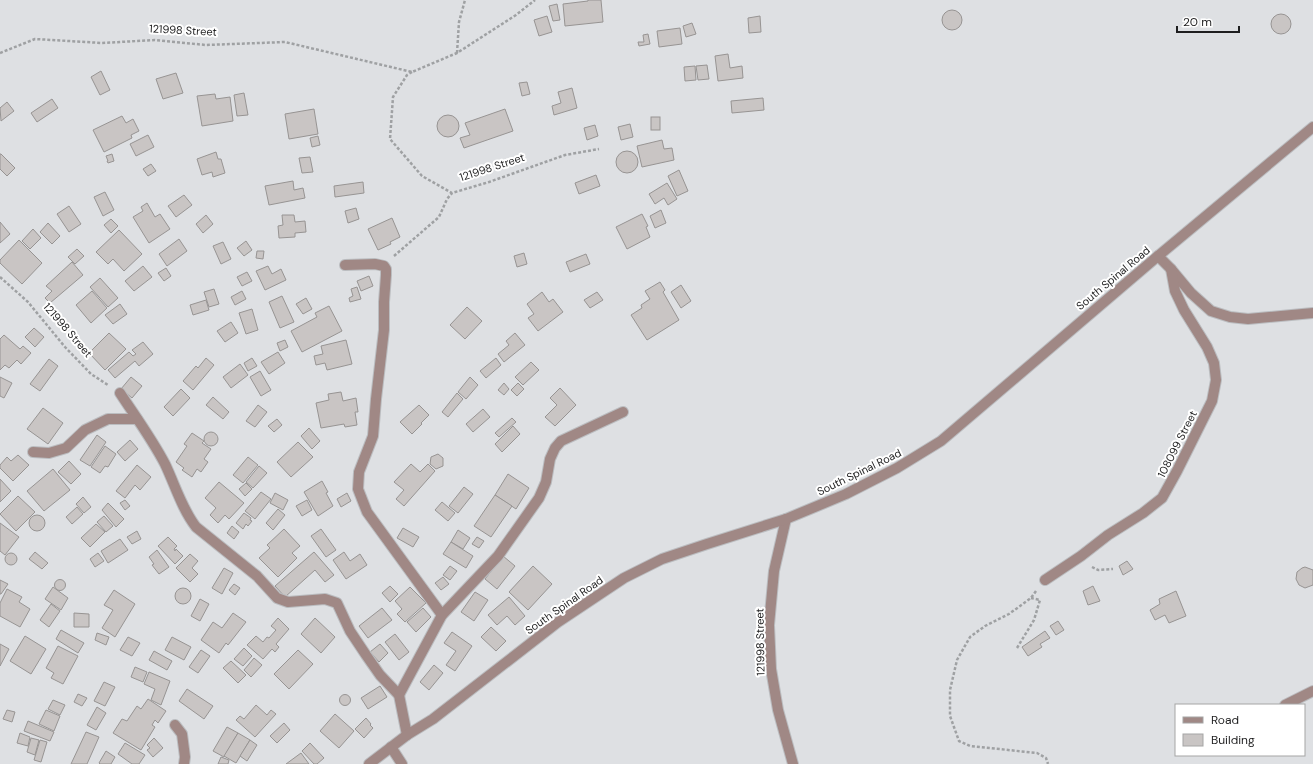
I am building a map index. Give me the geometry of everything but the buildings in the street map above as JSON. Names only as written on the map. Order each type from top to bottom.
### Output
[{"type":"street","name":"South Spinal Road","points":[[369,764],[406,735],[433,719],[558,622],[624,578],[662,559],[786,519],[846,494],[897,468],[941,441],[1158,256],[1313,127]]},
{"type":"street","points":[[1158,256],[1171,268],[1191,293],[1211,310],[1230,317],[1248,319],[1313,313]]},
{"type":"street","points":[[345,265],[376,264],[384,266],[386,269],[384,330],[373,436],[359,472],[358,489],[367,512],[442,615]]},
{"type":"street","name":"108099 Street","points":[[1045,580],[1081,556],[1108,535],[1143,513],[1162,498],[1212,401],[1216,380],[1214,363],[1207,346],[1184,310],[1175,291],[1171,268]]},
{"type":"street","points":[[120,393],[164,463],[189,518],[196,527],[257,576],[277,598],[288,602],[325,599],[337,603],[350,631],[366,655],[380,675],[399,695],[406,735]]},
{"type":"street","points":[[399,695],[442,615],[498,556],[539,498],[546,482],[550,459],[554,448],[561,441],[623,412]]},
{"type":"street","points":[[33,452],[49,453],[66,448],[85,430],[108,419],[137,419]]},
{"type":"street","name":"121998 Street","points":[[786,519],[774,571],[769,625],[771,669],[778,710],[792,764]]},
{"type":"street","points":[[1287,704],[1313,691]]},
{"type":"street","points":[[175,725],[182,734],[185,757],[184,764]]},
{"type":"street","points":[[391,747],[402,764]]},
{"type":"path","points":[[457,53],[459,22],[465,0]]},
{"type":"path","name":"121998 Street","points":[[535,0],[516,15],[457,53],[407,74],[393,97],[390,138],[422,176],[452,193],[489,182],[565,155],[599,149]]},
{"type":"path","name":"121998 Street","points":[[0,53],[35,39],[102,43],[155,40],[206,45],[285,42],[412,72]]},
{"type":"path","points":[[384,266],[440,217],[452,193]]},
{"type":"path","name":"121998 Street","points":[[0,277],[28,302],[65,347],[91,374],[120,393]]},
{"type":"path","points":[[1045,580],[1031,598],[1009,614],[985,626],[970,637],[957,660],[950,690],[950,716],[958,740],[970,746],[1037,754],[1046,758],[1048,764]]},
{"type":"path","points":[[1017,648],[1034,620],[1040,600],[1031,598]]}]
